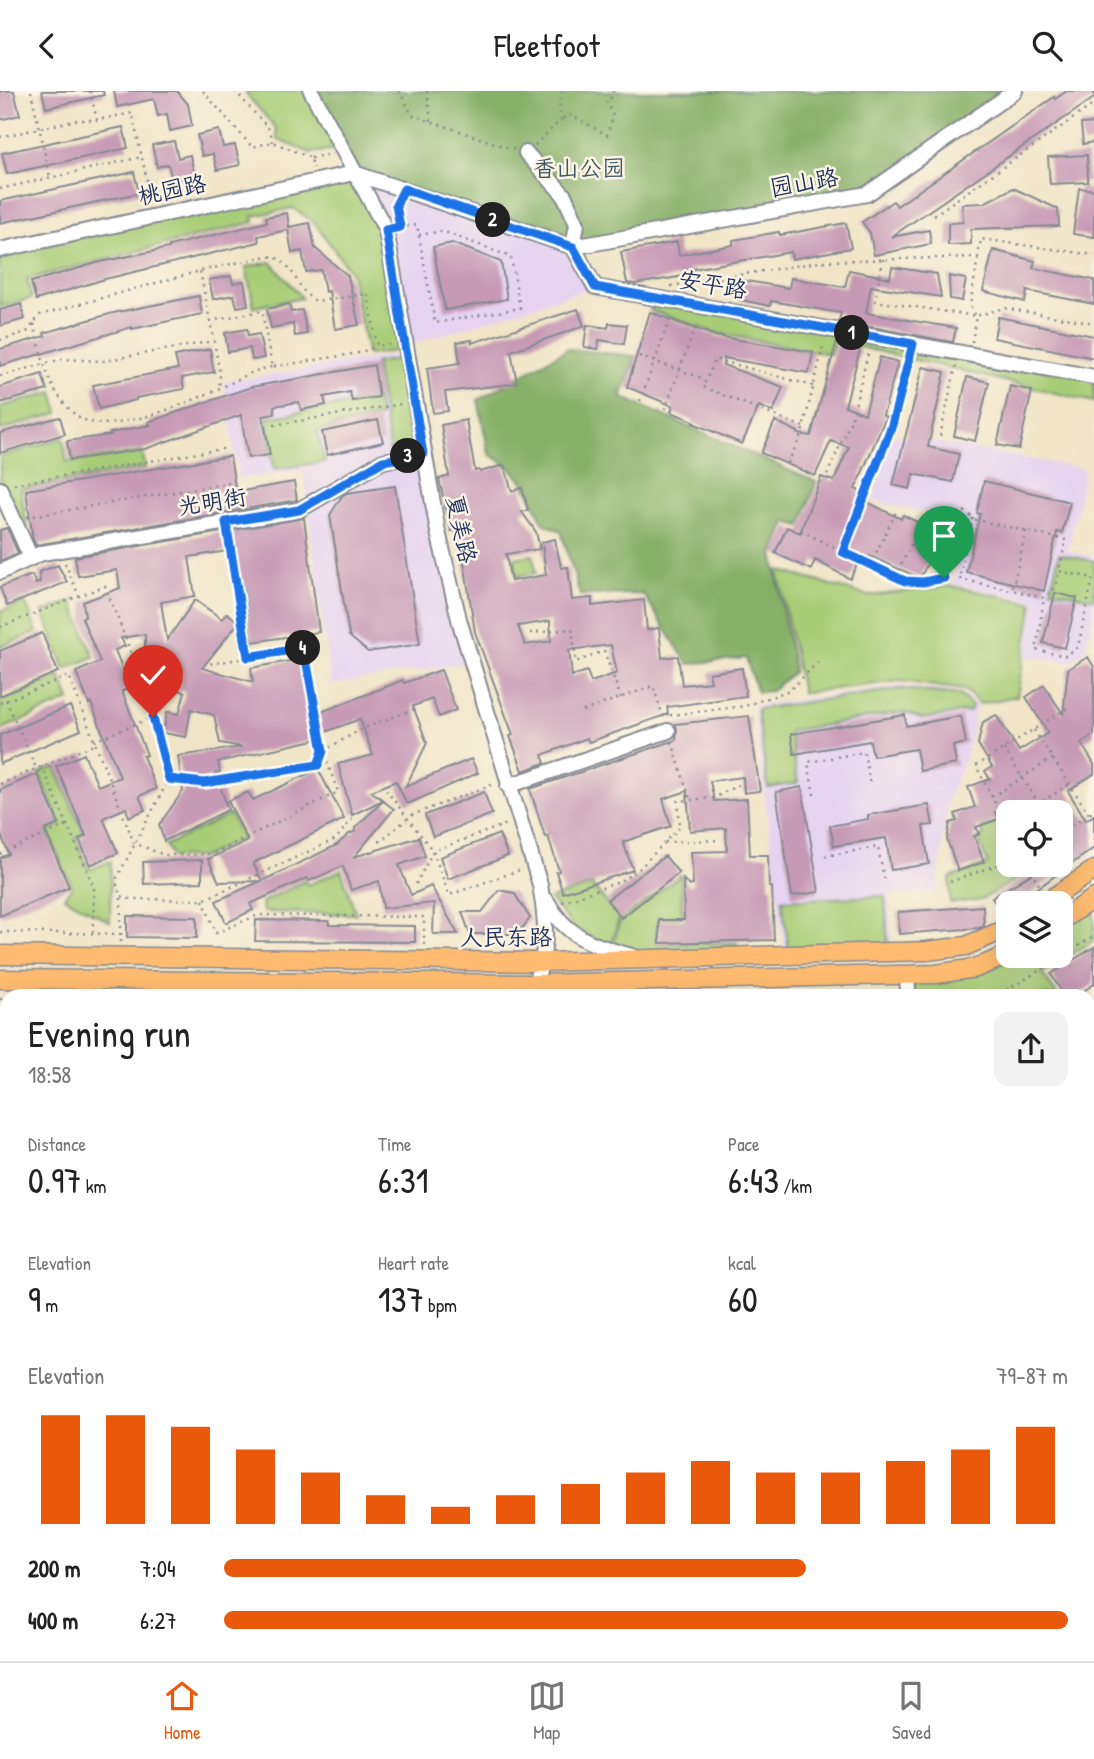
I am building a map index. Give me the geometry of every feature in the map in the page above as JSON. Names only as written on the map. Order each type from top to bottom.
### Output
[{"type":"main road","points":[[1062,891],[1094,870]]},
{"type":"main road","points":[[1073,912],[1094,898]]},
{"type":"main road","name":"人民东路","points":[[0,955],[543,962],[927,951],[966,946],[996,933]]},
{"type":"main road","name":"人民东路","points":[[546,989],[633,982],[936,974],[975,968],[996,960]]},
{"type":"main road","name":"人民东路","points":[[0,979],[407,982],[517,989]]},
{"type":"street","name":"夏美路","points":[[311,91],[386,230],[438,532],[460,623],[540,885],[547,923],[543,962],[533,989]]},
{"type":"street","name":"园山路","points":[[573,247],[867,194],[1015,91]]},
{"type":"street","points":[[354,173],[573,247],[577,224],[564,195],[526,153]]},
{"type":"street","name":"桃园路","points":[[0,250],[354,173]]},
{"type":"street","name":"安平路","points":[[573,247],[595,287],[1094,377]]},
{"type":"street","name":"光明街","points":[[0,572],[42,553],[299,510],[383,461],[423,454]]},
{"type":"street","points":[[7,487],[14,519],[31,558]]},
{"type":"street","points":[[507,783],[668,731]]},
{"type":"street","points":[[540,885],[555,916],[568,931],[609,950],[643,959]]},
{"type":"street","points":[[906,974],[908,989]]},
{"type":"street","points":[[407,982],[446,989]]},
{"type":"street","points":[[610,989],[633,982]]},
{"type":"path","points":[[32,91],[51,178]]},
{"type":"path","points":[[90,91],[97,120]]},
{"type":"path","points":[[203,91],[251,147],[273,142],[311,159],[343,151]]},
{"type":"path","points":[[235,91],[271,130],[273,142]]},
{"type":"path","points":[[240,97],[242,91]]},
{"type":"path","points":[[399,91],[412,115],[526,153],[563,118],[571,115],[607,135],[613,116],[606,101],[612,97],[613,91]]},
{"type":"path","points":[[427,91],[431,121]]},
{"type":"path","points":[[562,91],[559,108],[563,118]]},
{"type":"path","points":[[934,215],[1094,104]]},
{"type":"path","points":[[0,137],[76,120],[97,120],[132,113],[151,198]]},
{"type":"path","points":[[0,189],[142,157]]},
{"type":"path","points":[[311,159],[316,181]]},
{"type":"path","points":[[404,189],[396,205],[400,227],[417,225],[435,323],[520,308],[511,257],[442,231],[419,235]]},
{"type":"path","points":[[940,436],[976,316],[970,306],[981,239],[1094,255]]},
{"type":"path","points":[[0,340],[27,332],[40,315],[200,271],[259,257],[275,256],[292,269],[309,298],[317,301],[368,294],[377,346]]},
{"type":"path","points":[[668,286],[825,261],[978,257]]},
{"type":"path","points":[[883,260],[875,301],[976,316],[1003,307],[1094,323]]},
{"type":"path","points":[[200,271],[220,374],[219,389]]},
{"type":"path","points":[[210,321],[262,311],[272,367]]},
{"type":"path","points":[[640,401],[670,319]]},
{"type":"path","points":[[34,324],[54,388],[77,417],[94,423],[134,419],[219,389],[250,373],[272,367],[359,353],[377,346],[404,342]]},
{"type":"path","points":[[666,409],[695,328]]},
{"type":"path","points":[[788,463],[803,427],[828,328]]},
{"type":"path","points":[[827,475],[851,421],[872,336]]},
{"type":"path","points":[[0,376],[62,359],[103,361],[214,341]]},
{"type":"path","points":[[843,552],[892,425],[913,344]]},
{"type":"path","points":[[639,356],[706,379]]},
{"type":"path","points":[[803,427],[703,387],[715,359],[813,386]]},
{"type":"path","points":[[274,425],[414,402]]},
{"type":"path","points":[[7,487],[228,448]]},
{"type":"path","points":[[14,519],[235,482]]},
{"type":"path","points":[[964,511],[973,518],[1066,540],[1055,588],[1044,598],[1036,650],[1065,656],[1078,647],[1093,578],[1059,571]]},
{"type":"path","points":[[870,565],[896,512]]},
{"type":"path","points":[[973,518],[959,579],[1044,598]]},
{"type":"path","points":[[895,577],[924,519]]},
{"type":"path","points":[[226,522],[248,657]]},
{"type":"path","points":[[801,531],[905,581],[944,578]]},
{"type":"path","points":[[1012,590],[1026,531]]},
{"type":"path","points":[[59,550],[79,596]]},
{"type":"path","points":[[0,626],[105,586],[147,695],[169,779],[117,879],[121,896],[121,956]]},
{"type":"path","points":[[530,633],[572,629],[576,661],[604,651],[621,698]]},
{"type":"path","points":[[0,703],[69,675],[134,843],[164,855],[213,854],[338,792],[323,751],[304,648],[209,664]]},
{"type":"path","points":[[663,716],[745,706],[790,689],[820,660]]},
{"type":"path","points":[[6,700],[36,769]]},
{"type":"path","points":[[996,804],[976,766],[1069,707]]},
{"type":"path","points":[[169,779],[204,783],[318,765],[323,751],[362,729],[417,708]]},
{"type":"path","points":[[0,784],[153,717]]},
{"type":"path","points":[[1034,730],[1089,814]]},
{"type":"path","points":[[1004,749],[1036,800]]},
{"type":"path","points":[[814,795],[808,762],[864,752],[870,785]]},
{"type":"path","points":[[992,797],[1053,758]]},
{"type":"path","points":[[42,766],[94,887],[93,934]]},
{"type":"path","points":[[379,842],[409,818],[507,783]]},
{"type":"path","points":[[562,902],[619,882],[637,871],[680,827],[678,801],[714,798],[740,784]]},
{"type":"path","points":[[1045,800],[1070,784]]},
{"type":"path","points":[[386,790],[433,851],[449,895],[533,865]]},
{"type":"path","points":[[1073,824],[1094,811]]},
{"type":"path","points":[[121,896],[130,899],[203,900],[336,839],[352,819]]},
{"type":"path","points":[[416,884],[433,851],[519,820]]},
{"type":"path","points":[[0,854],[67,825]]},
{"type":"path","points":[[665,842],[721,841]]},
{"type":"path","points":[[825,856],[878,847],[884,879]]},
{"type":"path","points":[[950,882],[996,865]]},
{"type":"path","points":[[203,900],[216,933],[258,915],[424,917],[424,960]]},
{"type":"path","points":[[0,932],[120,934]]},
{"type":"path","points":[[1008,989],[1094,936]]},
{"type":"shaded area","points":[[355,173],[572,248],[595,287],[406,346]]},
{"type":"shaded area","points":[[406,353],[470,662],[331,685],[303,469],[239,479],[224,382]]},
{"type":"shaded area","points":[[891,434],[1085,469],[1068,551],[1094,556],[1094,614],[1084,652],[1069,662],[1026,656],[1035,601],[952,584],[967,523],[873,501]]},
{"type":"shaded area","points":[[901,686],[961,693],[977,705],[965,758],[948,799],[937,891],[889,895],[892,951],[785,954],[753,706]]},
{"type":"green space","points":[[247,91],[304,91],[336,149],[311,153],[278,140],[276,128],[246,94]]},
{"type":"green space","name":"香山公园","points":[[312,91],[1014,91],[867,193],[573,245],[355,172]]},
{"type":"green space","points":[[352,179],[381,231],[400,350],[368,355],[351,273],[314,222],[293,208],[253,216],[254,222],[27,279],[32,298],[0,307],[0,255]]},
{"type":"green space","points":[[271,262],[302,298],[254,307],[246,267]]},
{"type":"green space","points":[[653,299],[1094,379],[1094,402],[834,341],[830,354],[716,333],[650,310]]},
{"type":"green space","points":[[567,349],[636,356],[621,397],[816,482],[801,526],[786,522],[773,554],[794,671],[771,691],[757,692],[746,658],[688,664],[643,594],[580,595],[561,531],[543,523],[518,475],[489,454],[478,400]]},
{"type":"green space","points":[[404,358],[418,447],[390,451],[375,363]]},
{"type":"green space","points":[[53,392],[59,413],[0,430],[0,407]]},
{"type":"green space","points":[[377,399],[380,417],[317,431],[325,462],[274,469],[266,418]]},
{"type":"green space","points":[[63,438],[67,462],[143,452],[145,468],[21,489],[30,547],[2,487],[0,456]]},
{"type":"green space","points":[[1059,554],[1094,561],[1094,599],[1051,589]]},
{"type":"green space","points":[[533,555],[536,573],[517,576],[514,558]]},
{"type":"green space","points":[[778,570],[869,596],[951,586],[1033,603],[1017,696],[980,704],[965,690],[900,681],[802,693]]},
{"type":"green space","points":[[72,601],[94,657],[65,669],[43,612]]},
{"type":"green space","points":[[25,602],[37,632],[0,647],[0,612]]},
{"type":"green space","points":[[60,676],[70,700],[0,730],[0,701]]},
{"type":"green space","points":[[901,689],[960,695],[972,706],[970,711],[922,719],[904,712],[789,731],[798,783],[768,788],[757,709]]},
{"type":"green space","points":[[55,767],[84,834],[76,838],[89,870],[111,861],[110,922],[64,897],[72,887],[47,831],[61,825],[39,773]]},
{"type":"green space","points":[[230,814],[243,839],[203,857],[172,857],[166,845]]},
{"type":"green space","points":[[996,823],[996,877],[1020,877],[981,900],[950,903],[950,878],[988,864],[978,839],[984,836],[981,828]]},
{"type":"green space","points":[[341,870],[356,914],[263,912],[262,902],[305,881],[308,885]]},
{"type":"green space","points":[[681,875],[682,917],[657,918],[657,944],[737,943],[738,954],[646,956],[613,946],[620,921]]},
{"type":"green space","points":[[592,885],[619,918],[610,947],[575,929],[550,899]]},
{"type":"green space","points":[[885,896],[888,948],[789,952],[782,900]]},
{"type":"green space","points":[[1094,905],[1094,940],[1073,953],[1073,920]]},
{"type":"green space","points":[[996,965],[996,968],[1050,968],[1042,973],[1053,989],[913,989],[912,983],[975,974]]},
{"type":"green space","points":[[257,988],[405,989],[257,989]]},
{"type":"building","points":[[0,91],[14,91],[20,115],[0,120]]},
{"type":"building","points":[[42,91],[103,91],[104,95],[46,108]]},
{"type":"building","points":[[114,91],[177,91],[188,104],[192,126],[170,131],[167,114],[158,116],[154,99],[117,107]]},
{"type":"building","points":[[1067,91],[1094,91],[1094,98],[891,237],[929,230],[931,244],[874,255],[870,233],[862,222],[893,201],[897,206],[1054,97],[1055,99]]},
{"type":"building","points":[[1094,123],[1094,142],[1083,144],[1081,124]]},
{"type":"building","points":[[123,127],[128,148],[7,174],[2,153]]},
{"type":"building","points":[[219,130],[223,147],[235,145],[240,165],[217,170],[213,154],[202,156],[197,135]]},
{"type":"building","points":[[174,141],[178,158],[190,155],[195,176],[172,181],[168,164],[157,167],[152,145]]},
{"type":"building","points":[[1087,155],[1088,182],[1050,184],[1048,157]]},
{"type":"building","points":[[134,172],[139,193],[0,223],[0,201]]},
{"type":"building","points":[[1013,188],[1058,209],[1059,226],[971,229],[971,244],[948,245],[948,223],[963,222],[962,204],[984,203]]},
{"type":"building","points":[[1079,188],[1094,190],[1094,237],[1073,234]]},
{"type":"building","points":[[287,213],[289,227],[310,223],[315,248],[348,276],[359,325],[335,329],[329,291],[325,292],[321,270],[306,272],[302,251],[292,253],[288,230],[258,236],[259,242],[105,279],[36,300],[31,282],[100,262],[169,248],[267,222],[266,217]]},
{"type":"building","points":[[846,223],[851,248],[792,259],[791,252],[687,270],[697,274],[627,283],[621,252],[677,242],[679,255],[733,245],[733,240]]},
{"type":"building","points":[[452,243],[501,262],[507,299],[445,310],[433,247]]},
{"type":"building","points":[[993,250],[1035,261],[1033,268],[1094,280],[1094,304],[1027,291],[1025,302],[983,291]]},
{"type":"building","points":[[892,267],[937,274],[941,297],[871,286],[866,313],[956,328],[953,342],[839,321],[841,313],[771,301],[770,306],[736,299],[740,280],[789,288],[791,278],[845,287],[849,270],[890,278]]},
{"type":"building","points":[[231,276],[233,283],[244,281],[248,305],[237,307],[234,295],[213,299],[209,280]]},
{"type":"building","points":[[949,276],[966,279],[962,301],[950,299]]},
{"type":"building","points":[[199,296],[202,314],[132,327],[0,366],[0,349],[45,336],[44,333],[113,313]]},
{"type":"building","points":[[21,304],[25,319],[0,326],[0,310]]},
{"type":"building","points":[[289,304],[291,312],[302,310],[307,334],[295,336],[293,324],[271,328],[267,309]]},
{"type":"building","points":[[578,309],[584,326],[511,351],[517,383],[445,392],[448,411],[433,413],[427,368],[460,363],[457,342],[472,340],[472,343]]},
{"type":"building","points":[[650,312],[716,336],[813,352],[809,373],[724,358],[723,365],[783,387],[773,412],[759,406],[742,444],[671,412],[673,406],[627,387]]},
{"type":"building","points":[[998,317],[1094,336],[1094,358],[994,338]]},
{"type":"building","points":[[609,323],[627,325],[624,344],[599,340],[598,349],[584,347],[587,325],[608,328]]},
{"type":"building","points":[[247,329],[248,336],[259,334],[264,358],[252,360],[250,348],[228,352],[225,333]]},
{"type":"building","points":[[836,344],[860,350],[845,406],[865,414],[880,357],[898,362],[883,415],[886,417],[855,489],[860,491],[857,497],[901,519],[903,515],[944,532],[920,578],[869,556],[867,560],[861,557],[850,579],[815,560],[811,570],[775,553],[787,527],[800,533],[821,477],[834,481],[849,447],[831,441],[815,476],[761,453],[775,421],[798,434],[811,436]]},
{"type":"building","points":[[210,349],[214,372],[182,378],[184,389],[136,398],[99,409],[93,385],[178,369],[175,356]]},
{"type":"building","points":[[374,365],[379,397],[352,401],[350,392],[324,397],[326,405],[301,410],[299,402],[274,406],[275,414],[263,416],[270,455],[248,458],[241,415],[145,449],[70,460],[67,441],[111,435],[110,433],[150,425],[148,422],[251,387]]},
{"type":"building","points":[[923,367],[945,372],[928,447],[959,454],[953,482],[913,474],[910,489],[893,485]]},
{"type":"building","points":[[42,374],[47,390],[0,403],[0,387]]},
{"type":"building","points":[[967,377],[989,382],[975,441],[954,436]]},
{"type":"building","points":[[1010,386],[1032,391],[1019,449],[997,445]]},
{"type":"building","points":[[60,417],[65,434],[0,453],[0,433]]},
{"type":"building","points":[[378,420],[383,442],[327,455],[322,432]]},
{"type":"building","points":[[466,420],[475,471],[504,465],[512,491],[522,488],[528,510],[522,512],[536,532],[540,549],[506,554],[511,581],[546,575],[542,542],[555,539],[561,568],[568,567],[572,600],[592,598],[592,606],[644,600],[647,630],[659,628],[662,658],[678,656],[682,685],[711,682],[709,673],[742,668],[746,696],[667,707],[668,714],[589,742],[587,738],[542,755],[545,763],[523,771],[510,736],[513,735],[475,632],[459,530],[451,531],[439,479],[449,476],[441,425]],"holes":[[[550,621],[551,641],[525,645],[518,626]],[[611,645],[617,673],[591,682],[587,671],[572,676],[569,650]]]},
{"type":"building","points":[[230,456],[236,492],[294,482],[297,500],[36,545],[33,540],[26,490]]},
{"type":"building","points":[[984,481],[1070,502],[1062,533],[1057,532],[1044,591],[966,572],[980,514],[977,513]]},
{"type":"building","points":[[395,486],[420,644],[368,652],[349,636],[330,515],[342,496],[347,493]]},
{"type":"building","points":[[304,518],[319,632],[252,642],[234,550],[189,557],[195,596],[161,602],[167,640],[195,600],[222,619],[227,613],[239,622],[202,668],[253,682],[251,668],[301,659],[311,716],[403,680],[404,683],[441,670],[456,710],[439,717],[432,699],[413,706],[427,743],[406,786],[471,759],[478,773],[410,803],[406,803],[396,781],[371,791],[383,800],[352,815],[338,764],[373,755],[360,719],[317,735],[318,739],[218,762],[220,773],[216,773],[228,810],[164,841],[159,825],[183,791],[178,756],[242,747],[220,743],[214,715],[191,709],[186,737],[163,733],[167,712],[179,714],[185,692],[178,690],[182,673],[145,673],[145,634],[121,638],[125,646],[115,650],[130,688],[122,691],[147,755],[143,756],[156,789],[139,796],[145,810],[129,817],[126,808],[103,818],[118,853],[90,865],[79,839],[86,836],[56,766],[84,754],[98,786],[120,777],[76,672],[100,662],[82,618],[85,617],[83,602],[120,588],[117,570],[78,576],[75,557]]},
{"type":"building","points":[[7,528],[18,553],[0,561],[0,530]]},
{"type":"building","points":[[58,565],[67,582],[7,606],[0,587],[32,575],[36,584],[40,582],[39,572]]},
{"type":"building","points":[[1055,593],[1077,598],[1065,648],[1043,643]]},
{"type":"building","points":[[42,633],[58,672],[0,696],[0,651]]},
{"type":"building","points":[[1088,657],[1094,667],[1094,735],[1081,743],[1094,764],[1094,774],[1068,791],[1086,820],[1094,815],[1094,848],[1073,863],[1073,800],[996,800],[996,820],[976,827],[979,834],[974,836],[984,862],[958,871],[947,840],[950,823],[957,821],[955,814],[975,807],[968,787],[990,779],[985,771],[992,767],[978,744],[983,722],[996,715],[1019,751],[1048,733],[1026,697],[1044,685],[1063,714],[1068,669]]},
{"type":"building","points":[[70,706],[81,730],[0,764],[0,735]]},
{"type":"building","points":[[905,715],[906,726],[961,716],[966,743],[953,746],[956,764],[920,771],[916,749],[873,756],[870,741],[794,754],[791,734]]},
{"type":"building","points":[[749,716],[760,791],[744,793],[743,777],[710,781],[714,801],[747,799],[750,855],[768,855],[774,940],[660,943],[659,920],[684,920],[683,879],[689,886],[693,885],[691,852],[727,851],[726,828],[690,831],[687,791],[663,799],[671,826],[623,842],[633,870],[563,893],[548,836],[545,837],[530,789],[676,740],[675,724]]},
{"type":"building","points":[[318,769],[344,819],[253,863],[262,881],[337,845],[356,831],[355,828],[383,801],[394,809],[354,857],[419,837],[425,856],[399,865],[411,895],[431,886],[458,934],[433,934],[434,903],[383,908],[379,881],[351,890],[343,866],[309,881],[307,878],[250,904],[253,910],[226,923],[216,901],[261,881],[219,882],[208,859],[248,841],[228,801],[248,792],[253,800]]},
{"type":"building","points":[[37,774],[59,824],[45,830],[69,887],[0,916],[0,858],[9,854],[0,833],[0,790]]},
{"type":"building","points":[[802,787],[819,892],[792,896],[776,792]]},
{"type":"building","points":[[484,792],[492,814],[433,837],[425,815]]},
{"type":"building","points":[[929,805],[933,825],[923,826],[929,864],[891,870],[886,838],[834,846],[830,826],[868,819],[868,815]]},
{"type":"building","points":[[499,834],[508,856],[448,879],[440,857]]},
{"type":"building","points":[[665,856],[679,873],[621,918],[607,900]]},
{"type":"building","points":[[202,860],[202,882],[144,884],[143,862]]},
{"type":"building","points":[[1026,877],[1053,877],[1034,891],[1003,891]]},
{"type":"building","points":[[499,890],[514,893],[530,918],[518,934],[470,934],[462,912],[482,912]]},
{"type":"building","points":[[983,906],[984,926],[979,928],[899,934],[898,912]]},
{"type":"building","points":[[127,916],[197,917],[197,938],[127,937]]},
{"type":"building","points":[[256,920],[329,921],[329,925],[415,926],[415,942],[255,941]]},
{"type":"building","points":[[1094,947],[1094,984],[1086,989],[1060,989],[1051,974],[1061,968],[1073,968],[1073,960]]},
{"type":"route","points":[[153,717],[169,779],[204,783],[318,765],[323,751],[304,648],[248,657],[226,522],[299,510],[383,461],[423,454],[386,230],[400,227],[396,205],[404,189],[573,247],[595,287],[913,344],[892,425],[843,552],[905,581],[923,582],[944,578]]}]
